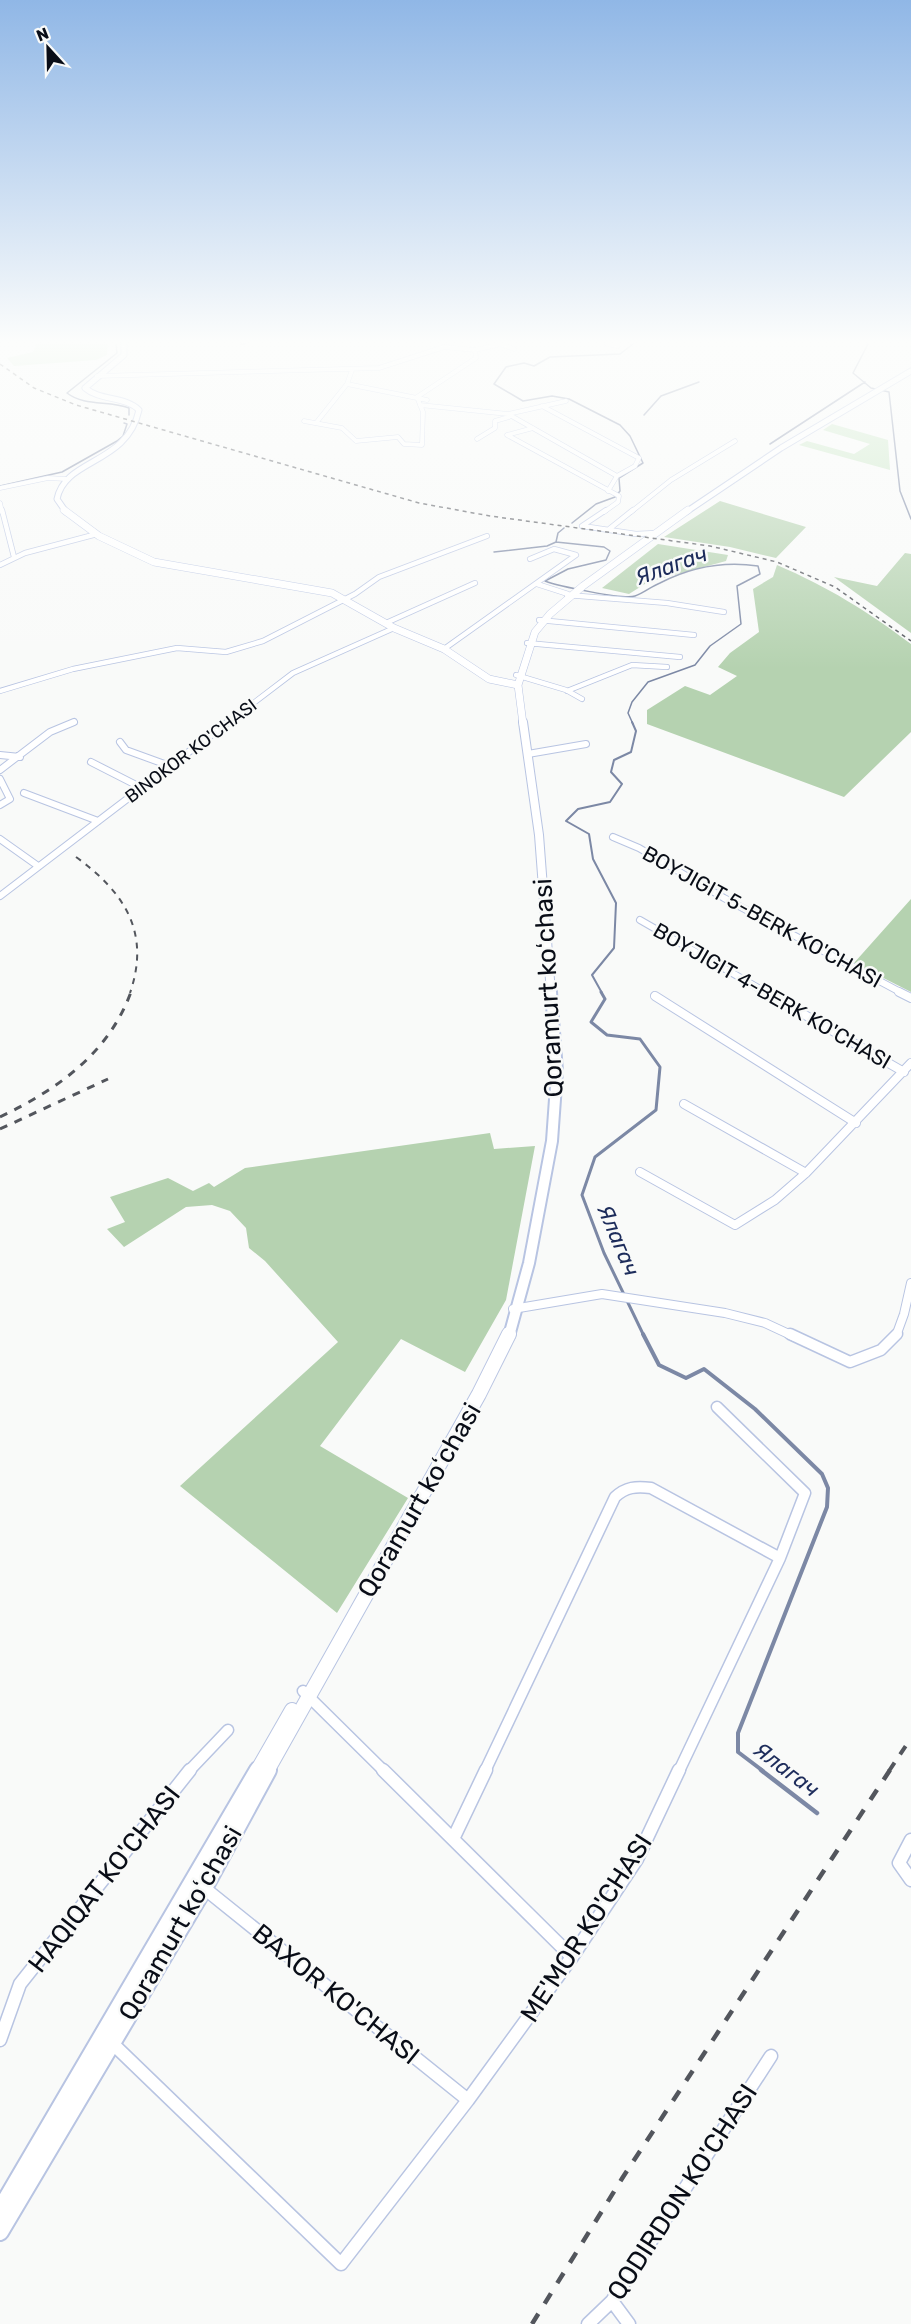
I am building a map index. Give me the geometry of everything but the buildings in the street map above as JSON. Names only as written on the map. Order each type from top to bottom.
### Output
[{"type":"main road","points":[[108,452],[66,479],[58,494],[59,506],[97,534],[131,553],[158,563],[308,588],[344,598],[394,628],[444,650],[489,679],[517,680],[529,643],[541,620],[570,594],[654,532],[774,452]]},
{"type":"main road","name":"Qoramurt koʻchasi","points":[[0,2210],[306,1693],[479,1394],[507,1341],[552,1141],[558,1047],[528,754],[517,680]]},
{"type":"main road","name":"Qoramurt koʻchasi","points":[[517,680],[535,820]]},
{"type":"main road","name":"Qoramurt koʻchasi","points":[[0,2232],[204,1888],[306,1693]]},
{"type":"street","points":[[538,452],[619,496],[618,502],[582,526],[636,534],[654,532]]},
{"type":"street","points":[[576,452],[617,476]]},
{"type":"street","points":[[609,492],[617,476],[635,466],[639,458],[629,452]]},
{"type":"street","points":[[608,530],[671,480],[716,452]]},
{"type":"street","points":[[0,488],[48,478],[66,479]]},
{"type":"street","points":[[0,503],[14,557]]},
{"type":"street","points":[[0,565],[14,557],[97,534]]},
{"type":"street","points":[[0,691],[73,669],[177,648],[226,652],[263,641],[355,594],[380,577],[487,536]]},
{"type":"street","points":[[444,650],[576,555],[554,549],[530,559]]},
{"type":"street","points":[[386,623],[475,583]]},
{"type":"street","points":[[537,584],[570,594],[668,603],[724,612]]},
{"type":"street","points":[[541,620],[694,634]]},
{"type":"street","name":"BINOKOR KO'CHASI","points":[[0,896],[293,674],[394,628]]},
{"type":"street","points":[[529,643],[680,657]]},
{"type":"street","points":[[567,691],[632,665],[667,667]]},
{"type":"street","points":[[517,680],[567,691],[582,699]]},
{"type":"street","points":[[0,770],[50,732],[74,722]]},
{"type":"street","points":[[120,742],[126,750],[170,766]]},
{"type":"street","points":[[528,754],[586,744]]},
{"type":"street","points":[[0,755],[20,757]]},
{"type":"street","points":[[91,762],[142,788]]},
{"type":"street","points":[[0,779],[10,799],[0,805]]},
{"type":"street","points":[[24,793],[98,821]]},
{"type":"street","name":"BOYJIGIT 5-BERK KO'CHASI","points":[[613,837],[639,848],[734,904],[911,998]]},
{"type":"street","points":[[0,839],[38,866]]},
{"type":"street","points":[[0,848],[7,843]]},
{"type":"street","name":"BOYJIGIT 4-BERK KO'CHASI","points":[[640,920],[904,1072]]},
{"type":"street","points":[[655,996],[856,1123]]},
{"type":"street","points":[[640,1172],[735,1225],[775,1200],[806,1173],[911,1063]]},
{"type":"street","points":[[684,1104],[806,1173]]},
{"type":"street","points":[[514,1309],[602,1294],[703,1309],[765,1323],[850,1362],[892,1345],[900,1332],[911,1283]]},
{"type":"street","name":"ME'MOR KO'CHASI","points":[[111,2042],[340,2264],[468,2100],[572,1957],[637,1859],[780,1558],[805,1493],[717,1407]]},
{"type":"street","points":[[454,1837],[615,1497],[624,1488],[638,1485],[651,1488],[780,1558]]},
{"type":"street","points":[[306,1693],[454,1837],[572,1957]]},
{"type":"street","name":"HAQIQAT KO'CHASI","points":[[0,2040],[20,1984],[191,1769],[228,1730]]},
{"type":"street","points":[[911,1840],[899,1863],[911,1880]]},
{"type":"street","name":"BAXOR KO'CHASI","points":[[204,1888],[468,2100]]},
{"type":"street","name":"QODIRDON KO'CHASI","points":[[588,2324],[596,2320],[612,2301],[771,2056]]},
{"type":"street","points":[[612,2301],[629,2324]]},
{"type":"green space","points":[[826,452],[889,452],[890,470]]},
{"type":"green space","points":[[720,501],[806,527],[776,558],[730,547],[664,537]]},
{"type":"green space","points":[[658,544],[728,555],[726,561],[648,582],[629,594],[602,588]]},
{"type":"green space","points":[[905,553],[911,554],[911,633],[834,577],[877,586]]},
{"type":"green space","points":[[777,565],[847,600],[911,644],[911,732],[844,797],[647,724],[647,710],[685,686],[710,695],[737,676],[718,667],[730,653],[759,632],[753,589],[773,577]]},
{"type":"green space","points":[[911,899],[911,992],[854,963]]},
{"type":"green space","points":[[490,1133],[494,1149],[535,1146],[506,1300],[465,1372],[401,1339],[320,1446],[408,1498],[337,1613],[180,1486],[338,1342],[265,1261],[249,1248],[246,1228],[230,1211],[212,1205],[186,1207],[124,1247],[107,1229],[125,1222],[110,1197],[168,1178],[193,1191],[209,1183],[214,1187],[245,1168]]},
{"type":"waterway","points":[[0,486],[62,472],[97,452]]},
{"type":"waterway","points":[[572,523],[596,504],[615,497],[620,491],[619,478],[643,463],[638,452]]},
{"type":"waterway","points":[[896,452],[900,491],[911,519]]},
{"type":"waterway","points":[[556,542],[558,533],[564,528]]},
{"type":"waterway","points":[[494,552],[547,546],[556,542]]},
{"type":"waterway","name":"Ялагач","points":[[556,542],[604,547],[610,551],[606,560],[568,569],[545,581],[618,596],[635,596],[672,577],[696,569],[733,564],[758,566],[760,574],[737,586],[741,624],[710,646],[695,665],[648,682],[632,702],[628,713],[633,724]]},
{"type":"waterway","name":"Ялагач","points":[[602,993],[592,975],[614,948],[616,903],[593,859],[589,834],[566,821],[578,809],[610,802],[622,784],[611,772],[614,760],[631,752],[636,731],[632,722]]},
{"type":"waterway","name":"Ялагач","points":[[601,992],[605,999],[591,1022],[607,1035],[640,1039],[660,1067],[656,1110],[595,1157],[582,1195],[604,1253],[644,1335]]},
{"type":"waterway","name":"Ялагач","points":[[644,1335],[659,1365],[686,1378],[704,1369],[755,1409],[822,1474],[828,1488],[827,1507],[738,1733],[738,1752],[763,1771]]},
{"type":"waterway","name":"Ялагач","points":[[761,1770],[817,1813]]},
{"type":"railway","points":[[242,452],[419,503],[490,516],[710,546],[777,562],[835,587],[911,641]]},
{"type":"railway","points":[[76,857],[108,884],[129,915],[135,932],[137,951],[136,971],[130,993]]},
{"type":"railway","points":[[0,1117],[42,1094],[79,1067],[109,1034],[131,992]]},
{"type":"railway","points":[[0,1129],[108,1079]]},
{"type":"railway","points":[[889,1771],[911,1738]]},
{"type":"railway","points":[[532,2324],[623,2177],[890,1770]]}]
